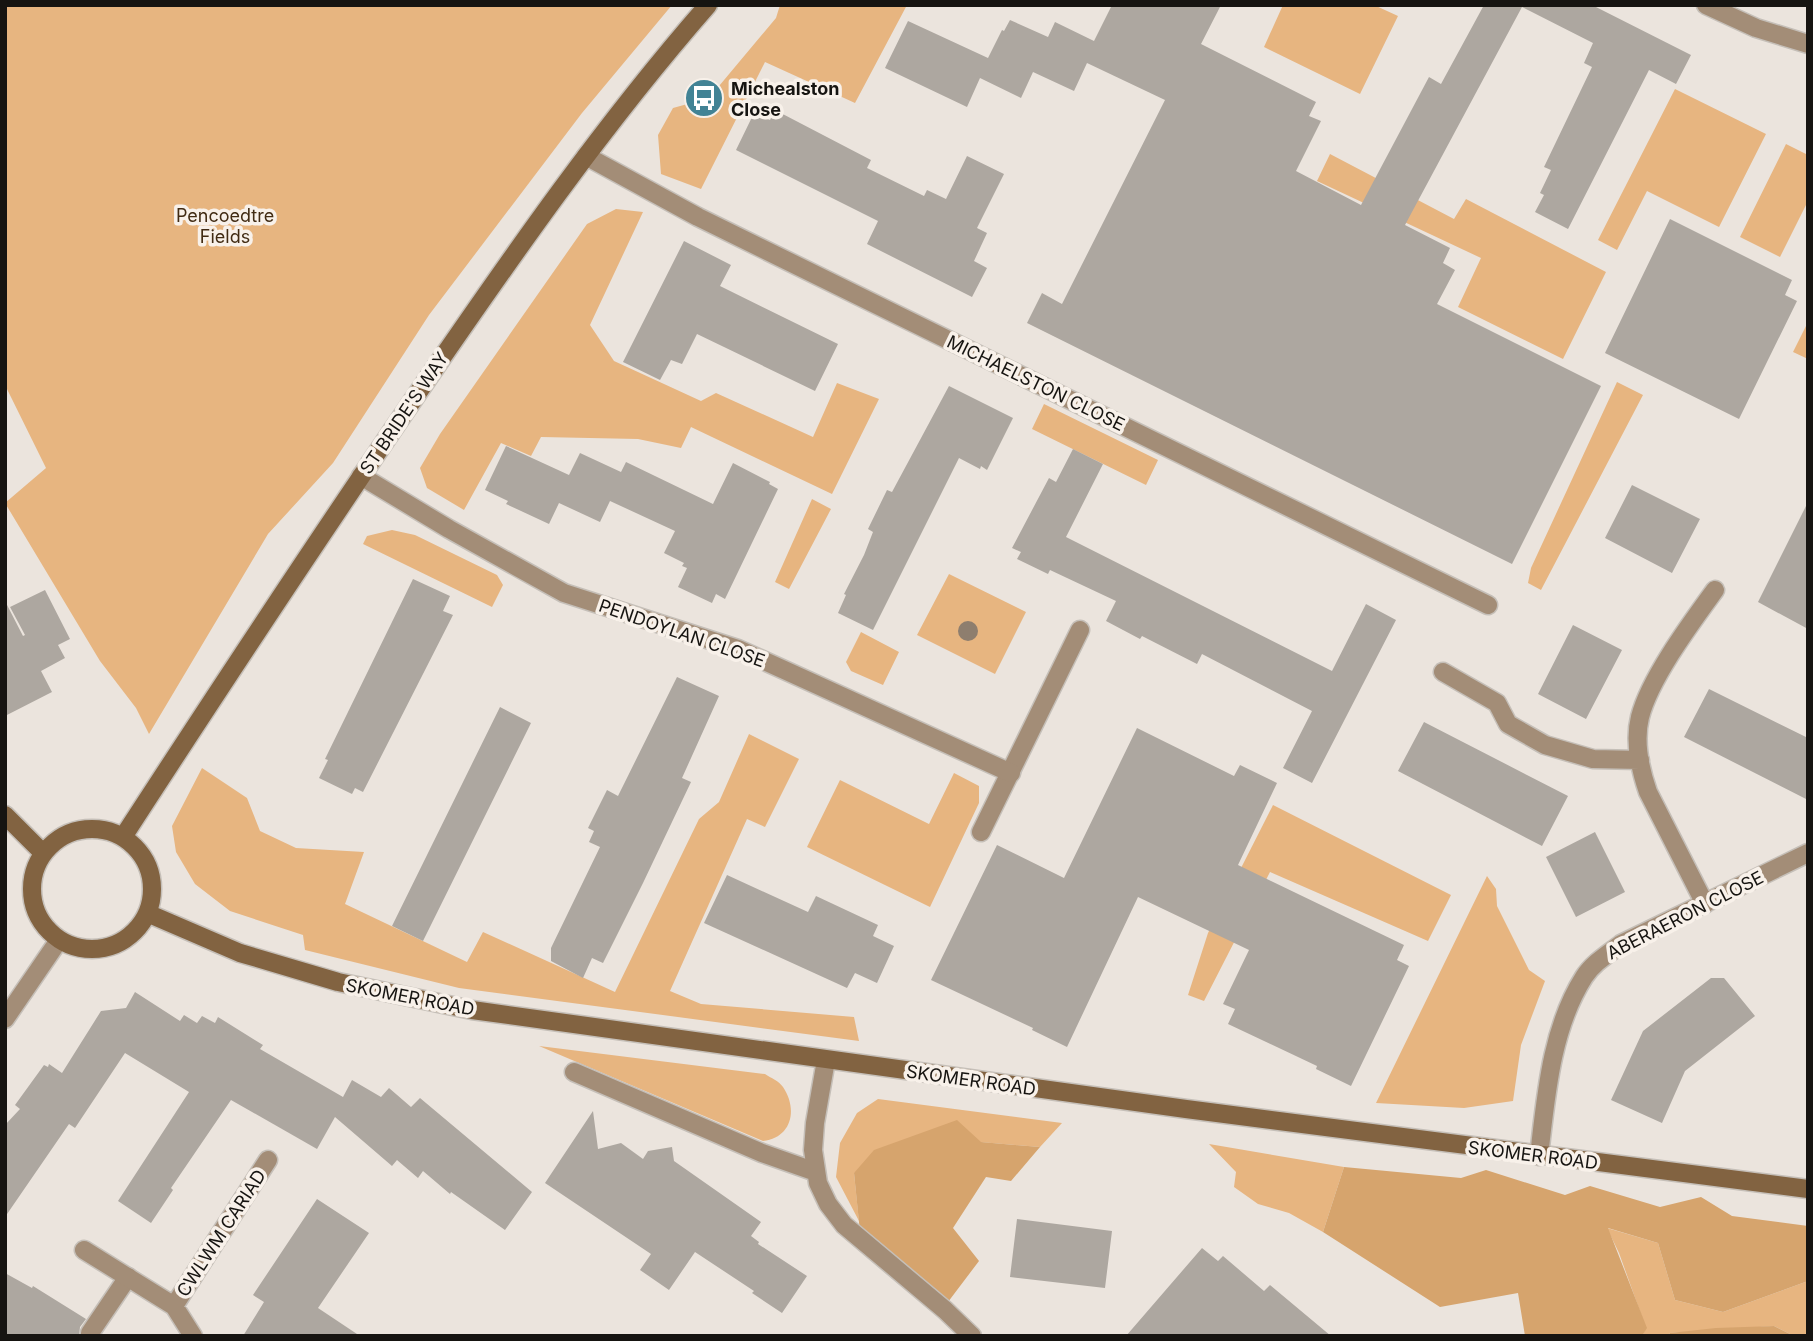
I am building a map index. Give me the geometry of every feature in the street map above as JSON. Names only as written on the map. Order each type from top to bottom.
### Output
[{"type":"street","name":"ST BRIDE'S WAY","points":[[123,837],[361,477],[490,288],[586,156],[708,5]]},
{"type":"street","points":[[1706,5],[1756,28],[1808,44]]},
{"type":"street","name":"MICHAELSTON CLOSE","points":[[586,156],[698,217],[1488,605]]},
{"type":"street","name":"PENDOYLAN CLOSE","points":[[361,477],[564,593],[738,649],[1011,774]]},
{"type":"street","points":[[1705,904],[1648,792],[1642,775],[1638,739],[1640,717],[1648,695],[1714,590]]},
{"type":"street","points":[[981,832],[1080,630]]},
{"type":"street","points":[[1443,672],[1497,703],[1508,724],[1545,745],[1593,759],[1640,760]]},
{"type":"street","points":[[5,815],[43,853]]},
{"type":"street","points":[[107,830],[123,837],[136,848],[149,871],[152,897],[147,914],[136,931],[118,943],[99,949],[78,948],[59,940],[44,926],[35,909],[31,890],[34,870],[43,853],[56,840],[71,832],[107,830]]},
{"type":"street","name":"ABERAERON CLOSE","points":[[1539,1156],[1548,1088],[1559,1036],[1585,976],[1598,961],[1621,944],[1808,853]]},
{"type":"street","name":"SKOMER ROAD","points":[[147,914],[240,953],[338,982],[472,1010],[1539,1156],[1808,1189]]},
{"type":"street","points":[[5,1019],[59,940]]},
{"type":"street","points":[[826,1060],[813,1150],[818,1183],[828,1204],[844,1225],[972,1336]]},
{"type":"street","points":[[574,1072],[762,1153],[816,1172]]},
{"type":"street","name":"CWLWM CARIAD","points":[[174,1306],[268,1160]]},
{"type":"street","name":"CWLWM CARIAD","points":[[84,1250],[174,1306],[194,1336]]},
{"type":"street","points":[[90,1333],[128,1277]]},
{"type":"green space","name":"Pencoedtre Fields","points":[[5,5],[672,5],[582,113],[429,315],[333,463],[268,534],[149,734],[136,708],[100,661],[5,503],[46,468],[5,385]]},
{"type":"green space","points":[[780,5],[907,5],[855,103],[765,62],[701,189],[661,174],[658,135],[673,108],[709,98],[776,18]]},
{"type":"green space","points":[[1283,5],[1374,5],[1398,16],[1360,94],[1264,47]]},
{"type":"green space","points":[[1675,89],[1766,134],[1719,227],[1647,191],[1617,250],[1598,240]]},
{"type":"green space","points":[[1786,144],[1808,155],[1808,201],[1780,257],[1740,237]]},
{"type":"green space","points":[[1330,154],[1454,219],[1466,199],[1606,272],[1563,359],[1458,307],[1481,258],[1317,181]]},
{"type":"green space","points":[[616,209],[643,212],[590,325],[614,361],[701,401],[716,393],[813,437],[837,383],[879,399],[832,494],[691,427],[681,448],[638,439],[541,437],[531,456],[501,443],[464,510],[427,488],[420,468],[440,434],[587,224]]},
{"type":"green space","points":[[1808,322],[1808,359],[1793,352]]},
{"type":"green space","points":[[1617,382],[1643,395],[1541,590],[1528,583],[1531,568]]},
{"type":"green space","points":[[1044,404],[1158,460],[1146,485],[1032,429]]},
{"type":"green space","points":[[812,499],[831,509],[789,589],[775,582]]},
{"type":"green space","points":[[392,530],[415,535],[497,575],[503,585],[492,607],[363,544],[367,536]]},
{"type":"green space","points":[[949,574],[1026,612],[995,674],[917,635]]},
{"type":"green space","points":[[861,632],[899,652],[883,685],[851,671],[846,662]]},
{"type":"green space","points":[[749,734],[799,759],[765,827],[747,819],[670,991],[701,1004],[854,1017],[859,1041],[459,988],[305,950],[303,935],[230,911],[195,884],[176,852],[172,826],[202,768],[247,798],[260,831],[296,848],[364,852],[345,904],[467,962],[483,932],[615,992],[699,819],[719,802]]},
{"type":"green space","points":[[954,773],[979,786],[979,803],[930,907],[807,847],[840,780],[929,824]]},
{"type":"green space","points":[[1273,805],[1451,895],[1428,941],[1270,872],[1204,1001],[1188,995],[1208,933]]},
{"type":"green space","points":[[1487,876],[1496,889],[1497,906],[1529,970],[1545,981],[1521,1045],[1513,1101],[1464,1108],[1376,1103]]},
{"type":"green space","points":[[539,1046],[765,1074],[779,1083],[788,1096],[790,1121],[780,1134],[763,1141]]},
{"type":"green space","points":[[878,1099],[1062,1123],[1040,1147],[980,1142],[854,1173],[859,1221],[836,1177],[840,1143],[857,1113]]},
{"type":"green space","points":[[1209,1144],[1344,1167],[1323,1232],[1289,1213],[1258,1204],[1234,1187],[1236,1172]]},
{"type":"green space","points":[[1607,1228],[1658,1243],[1675,1300],[1723,1312],[1808,1281],[1808,1336],[1794,1336],[1774,1326],[1642,1336],[1646,1328]]},
{"type":"shaded area","points":[[957,1120],[981,1142],[1040,1147],[1011,1181],[986,1177],[953,1228],[979,1261],[948,1302],[860,1232],[854,1173],[874,1150]]},
{"type":"shaded area","points":[[1344,1167],[1461,1178],[1486,1170],[1565,1195],[1590,1186],[1660,1207],[1701,1197],[1732,1216],[1808,1226],[1808,1281],[1723,1312],[1675,1300],[1658,1243],[1608,1228],[1647,1328],[1642,1336],[1525,1336],[1518,1293],[1440,1307],[1323,1232]]},
{"type":"shaded area","points":[[1774,1326],[1794,1336],[1668,1336],[1670,1333],[1716,1328]]},
{"type":"building","points":[[1112,5],[1221,5],[1201,44],[1316,102],[1309,116],[1321,121],[1296,171],[1361,205],[1429,77],[1441,84],[1484,5],[1592,5],[1691,55],[1676,84],[1649,70],[1568,229],[1535,212],[1544,195],[1540,193],[1551,170],[1544,167],[1592,67],[1584,63],[1593,43],[1522,7],[1405,225],[1450,248],[1443,263],[1455,270],[1437,304],[1601,386],[1512,564],[1027,323],[1042,293],[1062,304],[1165,100],[1087,63],[1074,91],[1033,72],[1021,98],[980,78],[967,107],[885,68],[908,21],[988,58],[1010,20],[1048,37],[1055,22],[1094,41]]},
{"type":"building","points":[[775,110],[871,160],[867,168],[924,196],[927,190],[946,199],[967,156],[1004,174],[977,228],[987,233],[974,261],[987,268],[972,297],[867,244],[878,221],[736,150],[754,113],[770,120]]},
{"type":"building","points":[[1670,219],[1792,280],[1785,295],[1797,301],[1739,419],[1605,353]]},
{"type":"building","points":[[684,241],[731,265],[720,286],[838,344],[815,391],[697,334],[682,364],[671,360],[660,380],[623,362]]},
{"type":"building","points":[[949,386],[1013,418],[987,470],[959,458],[873,630],[838,613],[873,532],[868,529],[887,490],[892,492]]},
{"type":"building","points":[[506,446],[569,475],[580,453],[621,472],[626,462],[713,504],[733,463],[778,489],[725,599],[716,594],[712,603],[678,587],[687,568],[682,566],[684,563],[664,553],[675,531],[610,501],[600,522],[559,503],[549,524],[506,504],[508,501],[485,490]]},
{"type":"building","points":[[1073,449],[1103,464],[1066,537],[1332,671],[1366,604],[1396,620],[1312,783],[1283,768],[1312,711],[1202,654],[1197,664],[1142,636],[1140,639],[1106,621],[1116,601],[1050,570],[1048,574],[1017,559],[1021,552],[1012,548],[1049,478],[1056,482]]},
{"type":"building","points":[[1632,485],[1700,519],[1672,573],[1605,538]]},
{"type":"building","points":[[1808,502],[1808,629],[1758,602]]},
{"type":"building","points":[[413,579],[450,596],[443,611],[453,615],[363,792],[355,788],[352,794],[319,778],[328,760],[325,759]]},
{"type":"building","points":[[45,590],[70,639],[58,645],[65,658],[41,671],[52,692],[5,716],[5,601],[23,636],[25,635],[10,607]]},
{"type":"building","points":[[1573,625],[1622,650],[1586,719],[1538,694]]},
{"type":"building","points":[[677,677],[719,696],[682,778],[691,782],[643,883],[603,963],[592,958],[583,978],[551,961],[551,948],[600,847],[589,842],[594,831],[588,828],[607,790],[618,796]]},
{"type":"building","points":[[1709,689],[1808,738],[1808,800],[1684,737]]},
{"type":"building","points":[[500,707],[531,723],[423,941],[392,926]]},
{"type":"building","points":[[1424,722],[1568,796],[1542,846],[1398,771]]},
{"type":"building","points":[[1137,728],[1234,776],[1240,765],[1277,783],[1238,865],[1404,945],[1397,960],[1409,966],[1351,1086],[1316,1069],[1317,1066],[1228,1024],[1235,1009],[1223,1004],[1249,950],[1138,897],[1067,1047],[931,980],[997,845],[1064,878]]},
{"type":"building","points":[[1595,832],[1625,892],[1576,917],[1546,857]]},
{"type":"building","points":[[727,875],[808,912],[816,896],[878,925],[873,936],[894,946],[877,983],[855,973],[847,988],[704,923]]},
{"type":"building","points":[[1711,978],[1724,978],[1755,1016],[1685,1071],[1662,1123],[1611,1100],[1643,1031]]},
{"type":"building","points":[[135,992],[180,1021],[184,1015],[197,1023],[202,1016],[215,1023],[218,1017],[263,1045],[260,1049],[343,1097],[352,1080],[381,1097],[389,1088],[411,1107],[420,1098],[532,1192],[505,1230],[451,1192],[450,1194],[423,1171],[418,1178],[397,1160],[392,1166],[335,1117],[317,1149],[231,1100],[171,1188],[173,1190],[151,1223],[118,1201],[189,1092],[125,1053],[75,1128],[69,1124],[5,1217],[5,1125],[20,1109],[15,1105],[44,1065],[48,1067],[49,1064],[62,1073],[101,1011],[126,1008]]},
{"type":"building","points":[[593,1111],[598,1149],[621,1143],[643,1159],[648,1151],[672,1147],[674,1161],[761,1222],[751,1236],[758,1244],[807,1276],[782,1313],[695,1252],[669,1290],[640,1270],[651,1254],[545,1183]]},
{"type":"building","points":[[317,1199],[369,1233],[318,1308],[360,1336],[243,1336],[264,1302],[253,1295]]},
{"type":"building","points":[[1017,1219],[1112,1231],[1105,1288],[1010,1277]]},
{"type":"building","points":[[1202,1248],[1218,1261],[1223,1256],[1264,1291],[1270,1285],[1331,1336],[1126,1336]]},
{"type":"building","points":[[5,1273],[32,1288],[33,1286],[86,1319],[80,1327],[79,1336],[5,1336]]},
{"type":"place","name":"Michealston Close","points":[[704,98]]}]
